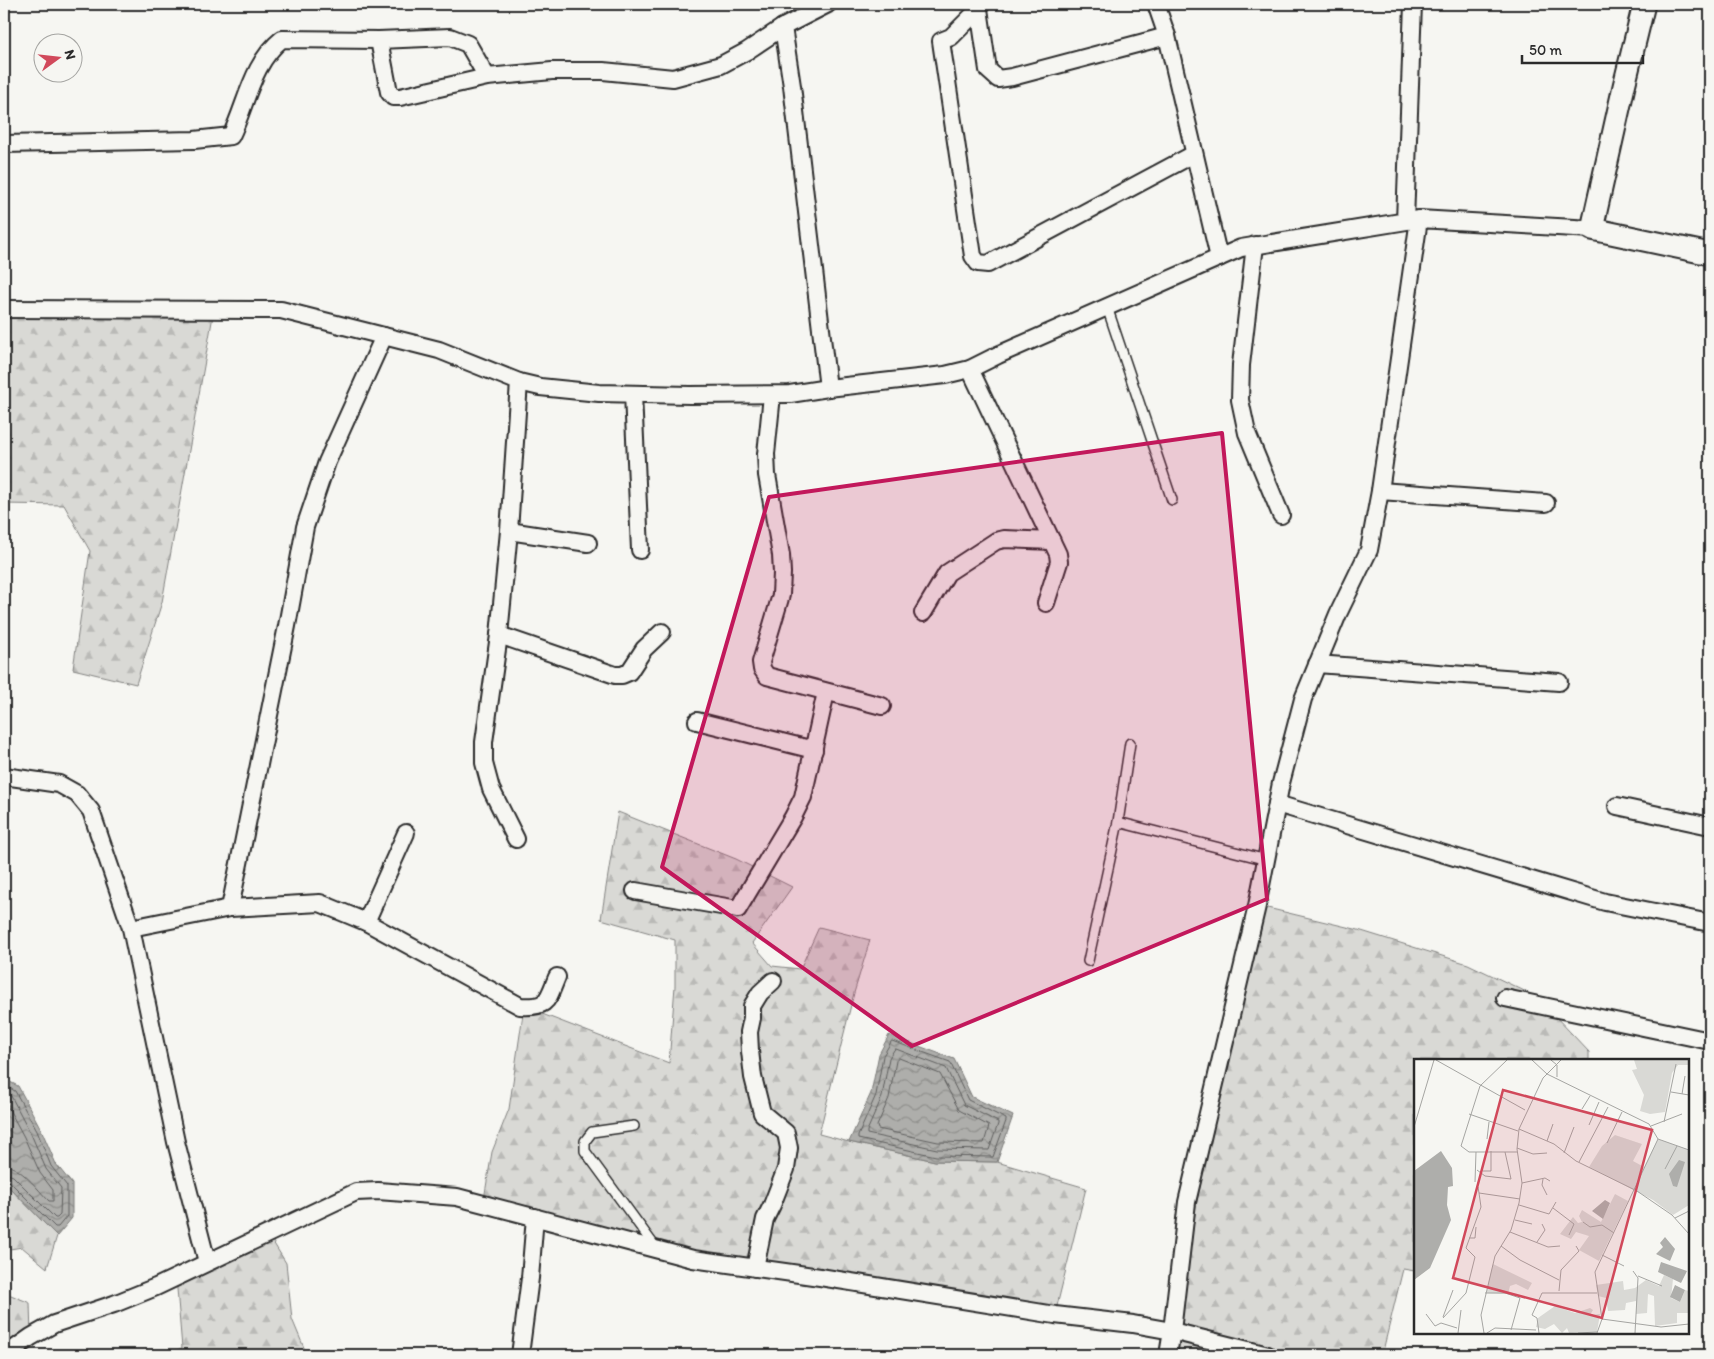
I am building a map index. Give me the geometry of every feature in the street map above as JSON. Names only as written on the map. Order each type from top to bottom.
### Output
[{"type":"street","points":[[379,40],[388,92],[393,96],[400,97],[488,77],[552,71],[603,71],[673,78],[721,65],[783,27],[828,4]]},
{"type":"street","points":[[1156,4],[1167,36],[1219,258]]},
{"type":"street","points":[[1168,1355],[1187,1202],[1267,860],[1281,782],[1303,699],[1338,614],[1369,550],[1380,491],[1412,220],[1413,4]]},
{"type":"street","points":[[1592,229],[1644,4]]},
{"type":"street","points":[[978,6],[988,70],[998,79],[1012,77],[1167,36]]},
{"type":"street","points":[[978,6],[951,37],[941,41],[973,256],[978,263],[988,264],[1194,154]]},
{"type":"street","points":[[783,27],[792,86],[828,388]]},
{"type":"street","points":[[4,144],[194,140],[231,136],[240,117],[256,71],[263,58],[282,39],[379,40],[450,37],[468,44],[488,77]]},
{"type":"street","points":[[4,310],[281,310],[440,350],[519,382],[540,387],[599,393],[772,395],[945,375],[970,369],[1241,248],[1412,220],[1592,229],[1710,254]]},
{"type":"street","points":[[1254,245],[1241,365],[1240,400],[1247,433],[1281,515]]},
{"type":"street","points":[[230,908],[306,527],[327,462],[384,336]]},
{"type":"street","points":[[970,369],[1058,554],[1059,562],[1046,603]]},
{"type":"street","points":[[516,839],[491,790],[484,763],[484,742],[499,635],[509,531],[519,382]]},
{"type":"street","points":[[633,394],[640,550]]},
{"type":"street","points":[[772,395],[766,454],[767,475],[781,555],[782,572],[781,595],[761,662],[762,669],[768,676],[882,706]]},
{"type":"street","points":[[1380,491],[1546,503]]},
{"type":"street","points":[[509,531],[588,544]]},
{"type":"street","points":[[923,613],[947,573],[996,541],[1052,541]]},
{"type":"street","points":[[499,635],[615,675],[622,675],[629,672],[644,649],[662,632]]},
{"type":"street","points":[[1317,664],[1560,682]]},
{"type":"street","points":[[636,891],[738,909],[793,817],[803,796],[826,692]]},
{"type":"street","points":[[697,721],[814,750]]},
{"type":"street","points":[[4,776],[59,784],[77,794],[91,811],[131,928],[176,1142],[206,1262]]},
{"type":"street","points":[[1277,804],[1605,902],[1710,923]]},
{"type":"street","points":[[1617,806],[1710,826]]},
{"type":"street","points":[[366,922],[406,833]]},
{"type":"street","points":[[131,928],[230,908],[320,903],[366,922],[520,1006],[535,1007],[547,1001],[558,977]]},
{"type":"street","points":[[755,1268],[765,1219],[786,1169],[789,1148],[786,1133],[762,1113],[753,1077],[748,1032],[752,1018],[752,1006],[760,993],[773,981]]},
{"type":"street","points":[[1505,998],[1710,1041]]},
{"type":"street","points":[[4,1353],[14,1349],[54,1324],[114,1304],[156,1287],[356,1192],[378,1191],[458,1197],[693,1259],[820,1277],[1055,1315],[1133,1324],[1172,1331],[1268,1355]]},
{"type":"street","points":[[520,1355],[530,1278],[535,1217]]},
{"type":"lane","points":[[1107,307],[1172,500]]},
{"type":"lane","points":[[1088,961],[1118,822],[1130,743]]},
{"type":"lane","points":[[1118,822],[1267,860]]},
{"type":"lane","points":[[634,1126],[592,1132],[585,1141],[584,1151],[657,1249]]},
{"type":"highlighted area","points":[[1222,433],[1267,899],[912,1046],[662,867],[769,497]]},
{"type":"green space","points":[[4,309],[214,310],[162,602],[136,684],[73,669],[90,551],[64,505],[4,504]]},
{"type":"green space","points":[[618,812],[736,859],[792,887],[752,943],[772,966],[800,969],[819,927],[870,940],[854,993],[819,1134],[935,1161],[997,1162],[1086,1188],[1056,1310],[800,1270],[691,1250],[483,1205],[492,1152],[509,1109],[524,1007],[669,1063],[675,986],[675,940],[601,919]]},
{"type":"green space","points":[[1259,906],[1355,929],[1468,964],[1537,997],[1589,1052],[1589,1059],[1414,1059],[1414,1271],[1403,1269],[1382,1355],[1173,1355],[1179,1333],[1196,1206]]},
{"type":"green space","points":[[4,1182],[57,1236],[47,1268],[22,1247],[4,1250]]},
{"type":"green space","points":[[268,1234],[286,1263],[292,1319],[307,1355],[163,1355],[182,1348],[176,1277]]},
{"type":"green space","points":[[4,1290],[6,1293],[30,1303],[31,1337],[4,1353]]},
{"type":"water","points":[[889,1035],[954,1059],[972,1097],[1013,1116],[997,1162],[935,1161],[849,1142],[871,1093],[879,1054]]},
{"type":"water","points":[[4,1079],[18,1086],[41,1129],[56,1164],[72,1184],[72,1218],[57,1236],[4,1182]]}]
